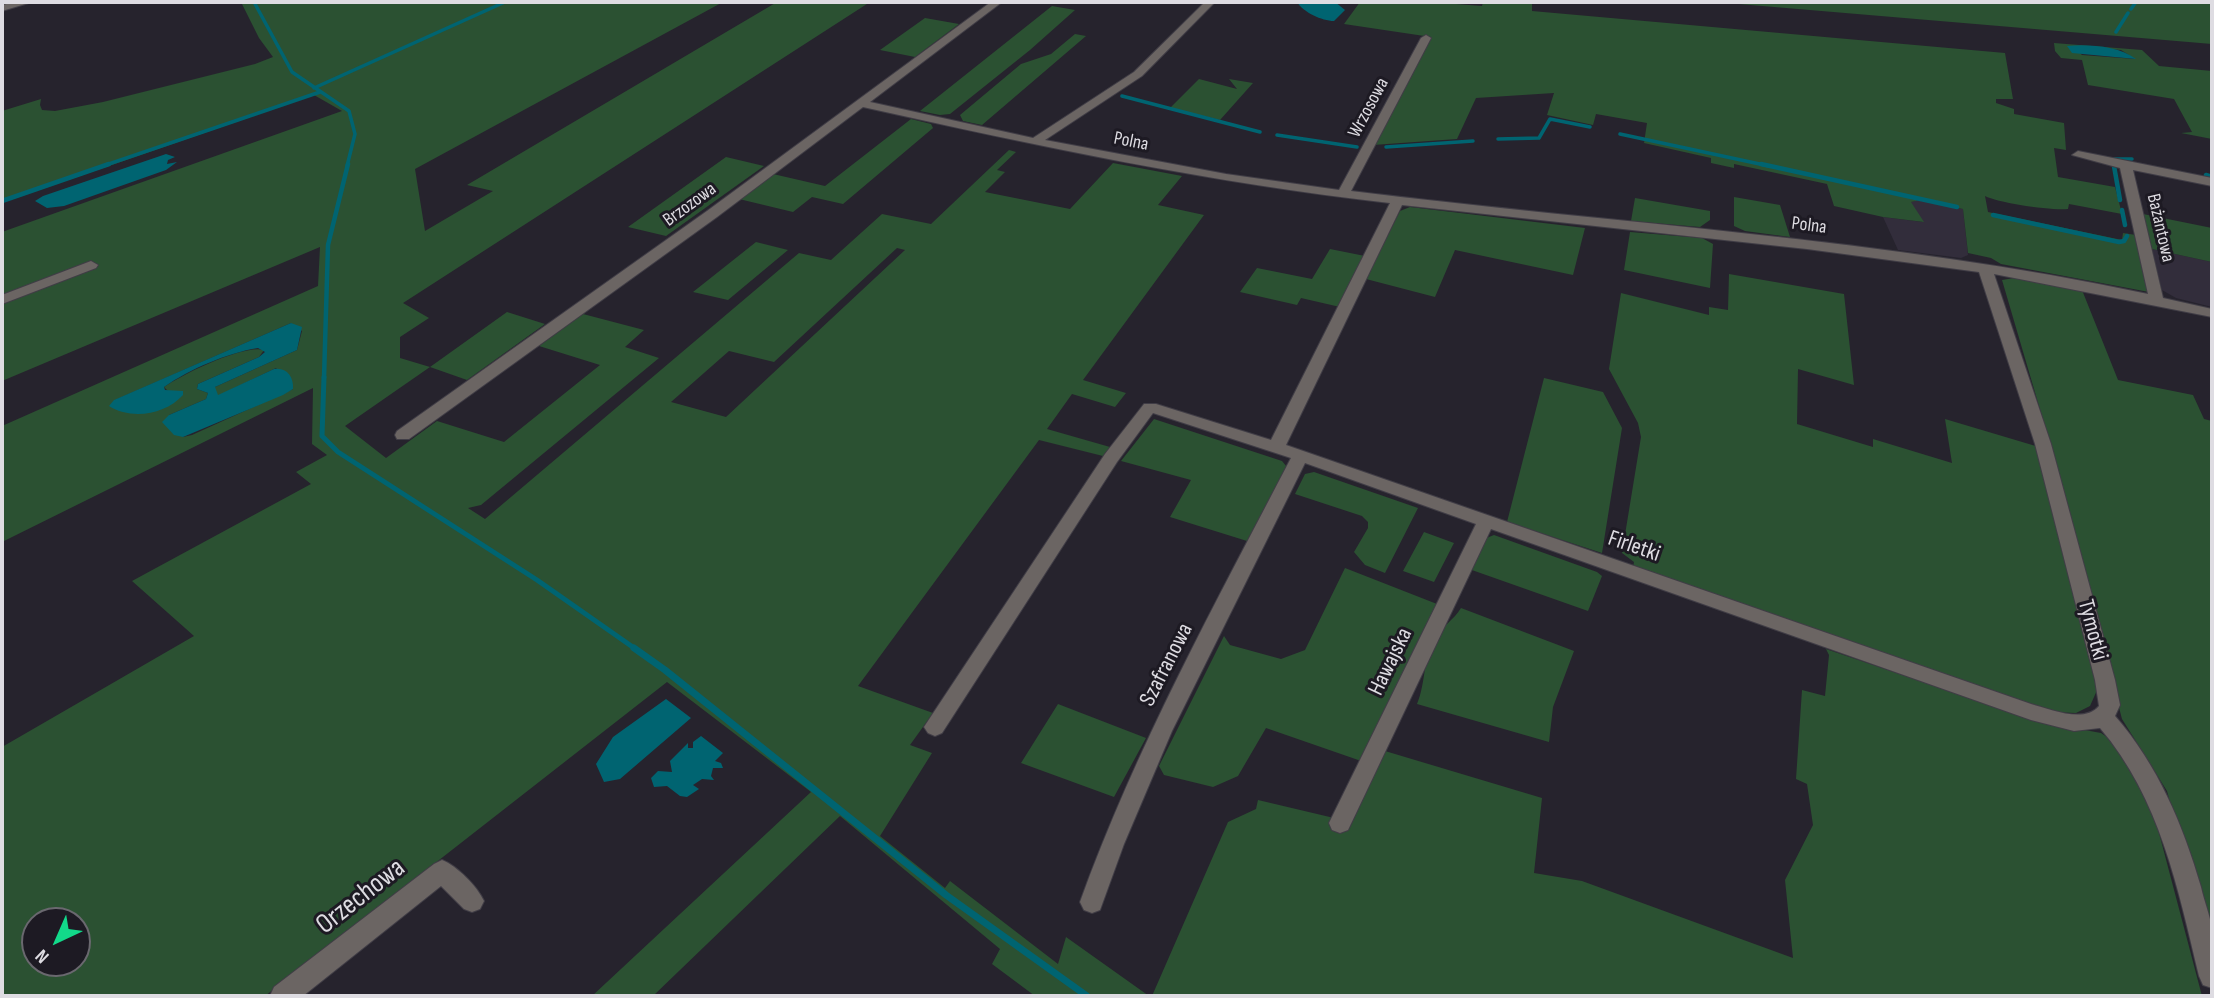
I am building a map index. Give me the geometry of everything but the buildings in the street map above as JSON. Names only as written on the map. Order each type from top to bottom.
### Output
[{"type":"street","points":[[2,8],[27,2]]},
{"type":"street","name":"Brzozowa","points":[[403,435],[712,214],[997,2]]},
{"type":"street","points":[[1034,142],[1138,74],[1210,2]]},
{"type":"street","name":"Wrzosowa","points":[[1343,194],[1426,38]]},
{"type":"street","name":"Polna","points":[[860,103],[1153,166],[1343,194],[1582,222],[1719,234],[1985,268],[2212,313]]},
{"type":"street","name":"Bażantowa","points":[[2078,155],[2212,182]]},
{"type":"street","name":"Bażantowa","points":[[2128,166],[2156,300]]},
{"type":"street","points":[[1276,447],[1398,200]]},
{"type":"street","points":[[2,300],[91,265]]},
{"type":"street","name":"Tymotki","points":[[1985,268],[2043,444],[2110,705],[2103,717]]},
{"type":"street","name":"Firletki","points":[[935,727],[1111,458],[1150,407],[1276,447],[1995,700],[2056,719],[2095,722],[2103,717]]},
{"type":"street","name":"Szafranowa","points":[[1092,902],[1109,853],[1153,749],[1300,456]]},
{"type":"street","name":"Hawajska","points":[[1340,823],[1486,522]]},
{"type":"street","points":[[2103,717],[2132,749],[2153,788],[2190,891],[2212,976]]},
{"type":"street","name":"Orzechowa","points":[[283,996],[442,871],[472,901]]},
{"type":"shaded area","points":[[1920,200],[1963,209],[1968,255],[1961,258],[1898,250],[1883,217],[1923,222],[1910,202]]},
{"type":"shaded area","points":[[2152,249],[2212,262],[2212,307],[2176,298],[2162,290]]},
{"type":"green space","points":[[241,2],[723,2],[415,169],[425,231],[493,191],[467,185],[777,2],[870,2],[403,303],[429,318],[400,337],[400,358],[430,367],[345,426],[386,458],[437,421],[504,442],[600,365],[539,346],[583,314],[644,330],[625,347],[659,358],[481,505],[468,508],[485,519],[799,253],[831,260],[882,214],[931,224],[1009,150],[1016,152],[997,170],[1005,172],[985,192],[1070,209],[1113,163],[1182,176],[1158,205],[1204,215],[1083,380],[1126,393],[1115,407],[1072,394],[1047,429],[1110,447],[1103,456],[1039,440],[858,686],[933,713],[910,745],[932,753],[880,836],[945,888],[950,881],[1058,964],[1066,937],[1149,996],[1035,996],[992,964],[1000,949],[840,816],[653,996],[592,996],[811,792],[667,682],[265,996],[2,996],[2,747],[194,636],[132,581],[311,484],[296,472],[327,455],[312,444],[313,388],[2,542],[2,426],[318,286],[320,247],[2,381],[2,303],[96,265],[4,296],[2,232],[342,111],[314,95],[2,203],[2,111],[41,99],[42,110],[55,111],[103,102],[255,64],[273,57],[259,38]],"holes":[[[897,248],[905,250],[726,417],[671,402],[729,351],[774,362]],[[291,323],[302,331],[297,350],[215,387],[215,395],[218,396],[276,368],[293,389],[192,435],[183,437],[169,415],[206,399],[208,393],[197,389],[198,384],[259,357],[264,350],[243,351],[229,356],[164,387],[168,391],[177,391],[115,400]]]},
{"type":"green space","points":[[1360,2],[1430,2],[1482,6],[1483,2],[1532,2],[1532,11],[2005,53],[2013,99],[1996,99],[1996,103],[2014,109],[2014,114],[2064,123],[2066,150],[2054,148],[2058,177],[2115,187],[2122,214],[2069,204],[2068,209],[2039,208],[1985,196],[1988,212],[2122,240],[2123,233],[2136,235],[2149,292],[2001,264],[1991,258],[1968,253],[1963,209],[1920,200],[1911,202],[1924,222],[1883,217],[1834,206],[1827,184],[1734,164],[1734,168],[1711,163],[1711,158],[1644,143],[1647,123],[1596,114],[1593,125],[1547,115],[1554,93],[1476,98],[1457,139],[1373,145],[1431,37],[1344,24]]},
{"type":"green space","points":[[1715,2],[2212,2],[2212,44]]},
{"type":"green space","points":[[1052,6],[1075,10],[950,114],[920,111]]},
{"type":"green space","points":[[925,18],[959,24],[915,57],[880,50]]},
{"type":"green space","points":[[1075,34],[1086,36],[982,125],[963,121],[960,115],[1021,64],[1051,54]]},
{"type":"green space","points":[[2054,43],[2142,50],[2159,66],[2212,71],[2212,139],[2181,133],[2192,132],[2174,99],[2088,85],[2082,60],[2061,58],[2055,51]],"holes":[[[2073,46],[2121,50],[2135,59],[2082,55]]]},
{"type":"green space","points":[[1199,79],[1237,89],[1229,79],[1253,83],[1220,120],[1170,108]]},
{"type":"green space","points":[[911,119],[931,124],[933,128],[843,204],[812,197],[793,212],[739,199],[773,174],[825,186]]},
{"type":"green space","points":[[726,157],[764,166],[666,236],[628,227]]},
{"type":"green space","points":[[1734,197],[1780,205],[1790,237],[1745,231],[1734,226]]},
{"type":"green space","points":[[1635,198],[1710,211],[1710,220],[1700,227],[1631,221]]},
{"type":"green space","points":[[1410,207],[1585,228],[1573,275],[1455,250],[1435,297],[1366,279],[1400,211]]},
{"type":"green space","points":[[2143,214],[2212,228],[2212,262],[2152,249]]},
{"type":"green space","points":[[1630,232],[1702,238],[1713,244],[1710,288],[1624,270]]},
{"type":"green space","points":[[756,242],[788,250],[728,300],[693,292]]},
{"type":"green space","points":[[1330,249],[1365,256],[1340,307],[1301,298],[1297,305],[1240,292],[1257,268],[1312,279]]},
{"type":"green space","points":[[1729,274],[1844,294],[1854,385],[1798,369],[1797,424],[1873,447],[1873,439],[1952,463],[1945,419],[2039,447],[2098,688],[2090,706],[2076,713],[2052,712],[1633,568],[1634,562],[1622,553],[1641,437],[1638,423],[1609,369],[1621,293],[1709,315],[1709,307],[1728,310]]},
{"type":"green space","points":[[2014,278],[2082,290],[2118,380],[2193,395],[2204,419],[2212,421],[2212,956],[2167,791],[2122,719],[2049,440],[2002,280]]},
{"type":"green space","points":[[507,312],[545,324],[467,380],[430,367]]},
{"type":"green space","points":[[1544,378],[1603,392],[1622,428],[1602,553],[1507,522]]},
{"type":"green space","points":[[1154,419],[1282,461],[1287,467],[1247,541],[1170,517],[1191,480],[1121,461]]},
{"type":"green space","points":[[1314,472],[1418,508],[1385,573],[1365,565],[1354,552],[1368,528],[1368,522],[1362,516],[1295,494],[1305,474]]},
{"type":"green space","points":[[1424,532],[1454,543],[1434,582],[1403,571]]},
{"type":"green space","points":[[1494,535],[1602,576],[1588,611],[1469,569],[1484,539]]},
{"type":"green space","points":[[1345,568],[1437,604],[1364,762],[1266,728],[1238,776],[1213,787],[1164,775],[1159,766],[1224,636],[1230,645],[1281,659],[1305,650]]},
{"type":"green space","points":[[1461,608],[1574,651],[1553,707],[1549,742],[1417,704],[1431,645]]},
{"type":"green space","points":[[1826,649],[2041,722],[2101,733],[2117,744],[2149,795],[2202,996],[1152,996],[1228,822],[1256,809],[1258,800],[1334,818],[1349,829],[1385,751],[1542,798],[1534,873],[1582,881],[1793,958],[1785,880],[1813,825],[1807,784],[1796,779],[1802,690],[1825,696],[1829,655]]},
{"type":"green space","points":[[1058,704],[1146,738],[1114,797],[1021,763]]},
{"type":"water","points":[[1297,2],[1335,2],[1345,10],[1334,21],[1329,21],[1308,12]]},
{"type":"water","points":[[2067,46],[2103,47],[2121,51],[2136,59],[2072,53]]},
{"type":"water","points":[[166,154],[175,157],[168,160],[167,164],[177,162],[166,170],[64,206],[47,208],[35,201],[43,196]]},
{"type":"water","points":[[291,323],[302,327],[297,350],[215,387],[218,395],[274,369],[282,369],[288,373],[293,384],[293,389],[283,395],[183,437],[174,435],[162,422],[169,415],[206,399],[208,393],[197,389],[198,384],[259,357],[265,352],[258,348],[221,358],[174,380],[164,387],[165,390],[183,391],[183,395],[176,402],[157,411],[127,413],[109,406],[114,400]]},
{"type":"water","points":[[666,699],[691,718],[620,779],[604,782],[596,764],[613,737]]},
{"type":"water","points":[[701,736],[723,753],[715,761],[721,763],[723,768],[713,768],[711,776],[714,780],[702,779],[693,785],[699,789],[687,797],[680,796],[667,786],[654,787],[651,778],[658,771],[672,772],[670,761],[688,743],[688,748],[693,748],[693,742]]},
{"type":"waterway","points":[[254,2],[292,72],[315,88]]},
{"type":"waterway","points":[[315,88],[505,2]]},
{"type":"waterway","points":[[2131,9],[2136,2]]},
{"type":"waterway","points":[[2116,32],[2128,13]]},
{"type":"waterway","points":[[315,88],[349,111],[355,134],[347,166]]},
{"type":"waterway","points":[[103,166],[320,92]]},
{"type":"waterway","points":[[1122,96],[1260,132]]},
{"type":"waterway","points":[[1498,139],[1539,138],[1550,119],[1590,127]]},
{"type":"waterway","points":[[1620,134],[1769,166]]},
{"type":"waterway","points":[[1277,135],[1357,147]]},
{"type":"waterway","points":[[1386,147],[1473,141]]},
{"type":"waterway","points":[[2113,159],[2132,159]]},
{"type":"waterway","points":[[2,201],[109,164]]},
{"type":"waterway","points":[[324,378],[328,245],[348,164]]},
{"type":"waterway","points":[[1761,164],[1957,207]]},
{"type":"waterway","points":[[2114,166],[2120,200]]},
{"type":"waterway","points":[[2206,175],[2212,177]]},
{"type":"waterway","points":[[2122,210],[2125,225]]},
{"type":"waterway","points":[[1993,215],[2119,242],[2124,241],[2127,236]]},
{"type":"waterway","points":[[324,377],[322,436],[338,452],[537,580],[637,650]]},
{"type":"waterway","points":[[634,648],[946,895],[1087,996]]}]
